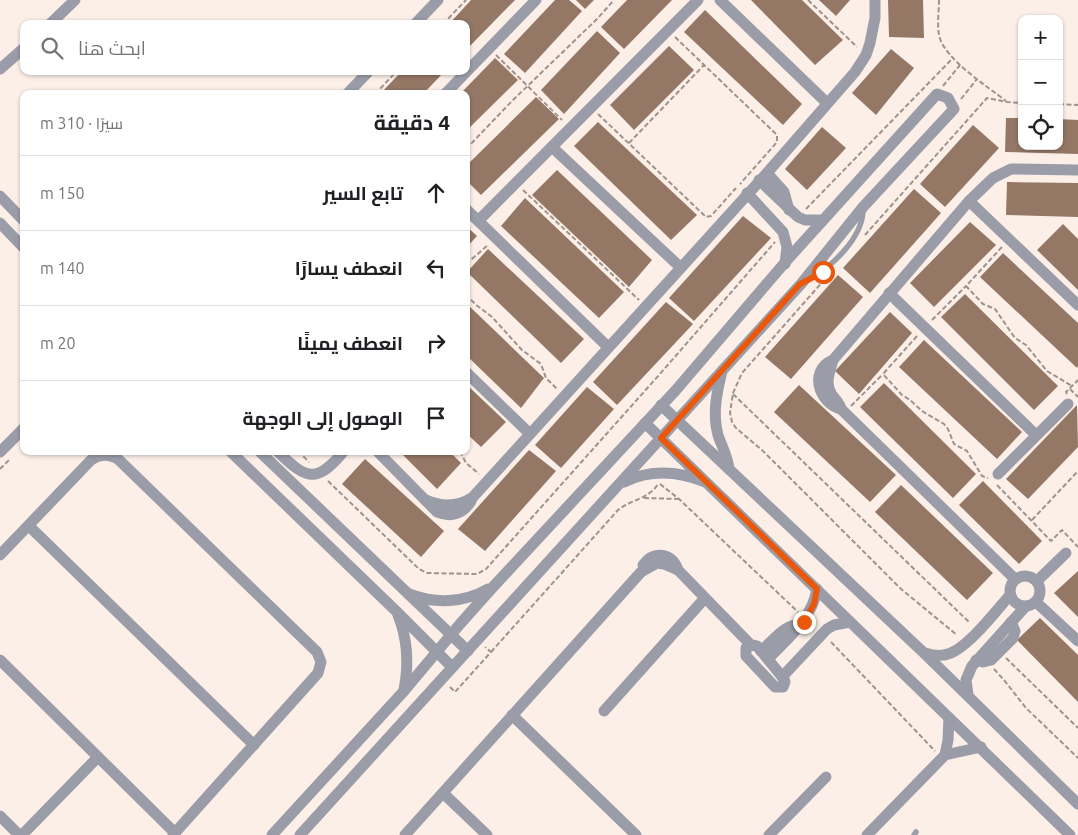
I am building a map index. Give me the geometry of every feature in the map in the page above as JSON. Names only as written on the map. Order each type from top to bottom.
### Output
[{"type":"street","points":[[54,20],[75,0]]},
{"type":"street","points":[[419,20],[438,0]]},
{"type":"street","points":[[470,68],[536,0]]},
{"type":"street","points":[[478,221],[698,0]]},
{"type":"street","points":[[720,0],[827,104]]},
{"type":"street","points":[[381,455],[426,500],[439,505],[453,505],[473,497],[855,72],[866,55],[874,31],[875,0]]},
{"type":"street","points":[[0,69],[20,52]]},
{"type":"street","points":[[351,90],[365,75]]},
{"type":"street","points":[[449,90],[464,75]]},
{"type":"street","points":[[272,835],[404,691],[493,587],[662,405],[823,220],[937,94],[948,98],[954,108],[863,207],[800,284],[300,835]]},
{"type":"street","points":[[552,147],[680,267]]},
{"type":"street","points":[[1016,580],[843,411],[831,393],[828,375],[832,360],[888,293],[969,201],[993,178],[1011,169],[1078,170]]},
{"type":"street","points":[[763,176],[794,214],[805,220],[823,220]]},
{"type":"street","points":[[747,193],[783,232],[787,247],[785,264]]},
{"type":"street","points":[[0,196],[20,217]]},
{"type":"street","points":[[969,201],[1078,305]]},
{"type":"street","points":[[470,214],[608,347]]},
{"type":"street","points":[[783,232],[794,214]]},
{"type":"street","points":[[0,223],[20,244]]},
{"type":"street","points":[[888,293],[1036,435]]},
{"type":"street","points":[[723,369],[716,399],[715,416],[729,469]]},
{"type":"street","points":[[470,376],[530,434]]},
{"type":"street","points":[[998,474],[1068,404]]},
{"type":"street","points":[[662,405],[968,695],[1078,804]]},
{"type":"street","points":[[645,423],[1070,835]]},
{"type":"street","points":[[0,452],[20,432]]},
{"type":"street","points":[[0,555],[91,460],[102,455]]},
{"type":"street","points":[[0,660],[174,834],[318,673],[320,657],[313,648],[118,459],[111,455]]},
{"type":"street","points":[[234,455],[452,667]]},
{"type":"street","points":[[263,455],[468,651]]},
{"type":"street","points":[[281,455],[298,471],[309,474],[320,473],[332,465],[341,455]]},
{"type":"street","points":[[616,487],[641,475],[659,472],[685,475],[709,484]]},
{"type":"street","points":[[29,526],[254,745]]},
{"type":"street","points":[[1037,581],[1066,553]]},
{"type":"street","points":[[405,835],[641,572],[657,563],[678,570],[760,652],[782,677],[785,682],[780,688],[774,687],[746,656],[745,650],[760,652],[801,625],[811,611],[817,589]]},
{"type":"street","points":[[924,653],[940,656],[956,651],[978,631],[1010,595],[1012,584],[1016,580],[1026,576],[1037,581],[1040,591],[1036,602],[1025,607],[981,661],[968,672],[966,680],[968,695]]},
{"type":"street","points":[[406,593],[426,599],[448,601],[471,597],[493,587]]},
{"type":"street","points":[[1010,595],[1013,601],[1025,607]]},
{"type":"street","points":[[604,710],[705,598]]},
{"type":"street","points":[[1036,602],[1078,641]]},
{"type":"street","points":[[396,611],[407,650],[404,691]]},
{"type":"street","points":[[782,677],[827,629],[834,625],[850,622]]},
{"type":"street","points":[[981,661],[1000,652],[1013,638],[1011,622]]},
{"type":"street","points":[[512,715],[636,835]]},
{"type":"street","points":[[867,835],[945,755],[949,718]]},
{"type":"street","points":[[945,755],[981,747]]},
{"type":"street","points":[[0,816],[21,835],[98,757]]},
{"type":"street","points":[[769,835],[826,777]]},
{"type":"street","points":[[443,793],[487,835]]},
{"type":"path","points":[[447,20],[466,0]]},
{"type":"path","points":[[470,145],[597,20],[614,0]]},
{"type":"path","points":[[808,0],[866,55]]},
{"type":"path","points":[[938,0],[941,42],[952,58],[977,80],[1007,102]]},
{"type":"path","points":[[591,107],[706,218],[711,216],[777,142],[778,137],[668,30]]},
{"type":"path","points":[[490,48],[570,128]]},
{"type":"path","points":[[794,214],[952,58]]},
{"type":"path","points":[[628,143],[704,65]]},
{"type":"path","points":[[937,94],[960,65]]},
{"type":"path","points":[[379,90],[393,75]]},
{"type":"path","points":[[954,108],[977,80]]},
{"type":"path","points":[[865,235],[987,98],[1018,103]]},
{"type":"path","points":[[1063,104],[1078,105]]},
{"type":"path","points":[[516,183],[645,306]]},
{"type":"path","points":[[302,455],[419,569],[428,573],[477,574],[486,569],[659,375],[783,232]]},
{"type":"path","points":[[470,261],[496,239]]},
{"type":"path","points":[[843,411],[883,374],[924,327],[1010,240]]},
{"type":"path","points":[[826,278],[742,373],[732,393],[730,413],[732,422],[901,588],[966,643]]},
{"type":"path","points":[[966,286],[983,304],[995,309],[1015,338],[1026,345],[1047,371],[1072,386]]},
{"type":"path","points":[[470,298],[492,317],[522,350],[541,364],[546,378],[564,396]]},
{"type":"path","points":[[883,374],[902,395],[944,424],[954,444],[967,451],[982,476],[992,480],[1052,541],[1062,530],[1078,547]]},
{"type":"path","points":[[1068,404],[1066,392],[1078,380]]},
{"type":"path","points":[[1070,389],[1078,397]]},
{"type":"path","points":[[732,393],[978,631]]},
{"type":"path","points":[[462,455],[466,463],[487,481]]},
{"type":"path","points":[[1032,520],[1078,471]]},
{"type":"path","points":[[441,678],[455,692],[618,510],[642,498],[656,488],[659,483],[659,472]]},
{"type":"path","points":[[642,498],[679,499]]},
{"type":"path","points":[[478,641],[491,652]]},
{"type":"path","points":[[1000,652],[1078,728]]},
{"type":"path","points":[[981,661],[1004,680],[1026,708],[1078,758]]},
{"type":"building","points":[[471,0],[515,0],[470,46],[470,20],[453,20]]},
{"type":"building","points":[[555,0],[569,0],[582,11],[525,73],[504,54]]},
{"type":"building","points":[[576,0],[594,0],[585,9]]},
{"type":"building","points":[[627,0],[672,0],[624,49],[601,27]]},
{"type":"building","points":[[751,0],[802,0],[843,40],[815,65]]},
{"type":"building","points":[[819,0],[850,0],[836,16]]},
{"type":"building","points":[[888,0],[923,0],[924,38],[889,37]]},
{"type":"building","points":[[705,10],[802,104],[783,125],[684,32]]},
{"type":"building","points":[[597,31],[620,53],[564,114],[541,90]]},
{"type":"building","points":[[669,46],[694,70],[634,130],[610,105]]},
{"type":"building","points":[[891,49],[914,68],[876,115],[852,93]]},
{"type":"building","points":[[495,58],[518,80],[470,127],[470,90],[464,90]]},
{"type":"building","points":[[398,75],[441,75],[427,90],[384,90]]},
{"type":"building","points":[[536,97],[559,119],[481,195],[470,184],[470,162]]},
{"type":"building","points":[[1006,118],[1018,118],[1018,150],[1063,150],[1063,119],[1078,120],[1078,154],[1005,152]]},
{"type":"building","points":[[598,122],[697,215],[671,240],[574,146]]},
{"type":"building","points":[[973,125],[999,148],[945,207],[920,184]]},
{"type":"building","points":[[822,127],[846,148],[807,190],[785,169]]},
{"type":"building","points":[[557,170],[652,260],[629,287],[532,195]]},
{"type":"building","points":[[1007,182],[1078,183],[1078,217],[1006,215]]},
{"type":"building","points":[[914,189],[941,213],[870,293],[843,268]]},
{"type":"building","points":[[525,198],[624,292],[599,318],[501,226]]},
{"type":"building","points":[[743,216],[771,238],[694,321],[669,298]]},
{"type":"building","points":[[970,222],[996,245],[934,307],[910,283]]},
{"type":"building","points":[[1063,224],[1078,239],[1078,290],[1037,250]]},
{"type":"building","points":[[470,230],[477,236],[470,244]]},
{"type":"building","points":[[488,249],[584,339],[561,363],[470,275],[470,269]]},
{"type":"building","points":[[1003,253],[1078,323],[1077,368],[980,277]]},
{"type":"building","points":[[838,275],[863,297],[791,379],[765,357]]},
{"type":"building","points":[[965,294],[1058,386],[1034,410],[941,317]]},
{"type":"building","points":[[666,302],[693,324],[617,405],[593,382]]},
{"type":"building","points":[[470,307],[544,378],[521,408],[470,359]]},
{"type":"building","points":[[890,312],[912,333],[859,394],[835,371]]},
{"type":"building","points":[[924,340],[1022,432],[997,459],[899,367]]},
{"type":"building","points":[[884,383],[976,474],[953,498],[860,407]]},
{"type":"building","points":[[799,385],[896,475],[870,502],[774,412]]},
{"type":"building","points":[[587,387],[614,409],[561,468],[535,445]]},
{"type":"building","points":[[470,388],[506,422],[481,447],[470,437]]},
{"type":"building","points":[[1077,405],[1078,447],[1028,499],[1006,479]]},
{"type":"building","points":[[529,450],[556,471],[485,551],[458,529]]},
{"type":"building","points":[[403,455],[453,455],[461,463],[437,489]]},
{"type":"building","points":[[365,459],[444,531],[421,557],[342,484]]},
{"type":"building","points":[[983,481],[1042,541],[1019,564],[959,505]]},
{"type":"building","points":[[901,485],[993,573],[967,600],[875,512]]},
{"type":"building","points":[[1078,571],[1078,617],[1054,593]]},
{"type":"building","points":[[1040,618],[1078,655],[1078,702],[1017,640]]},
{"type":"route","points":[[804,622],[814,604],[817,589],[661,438],[800,284],[823,272]]}]
